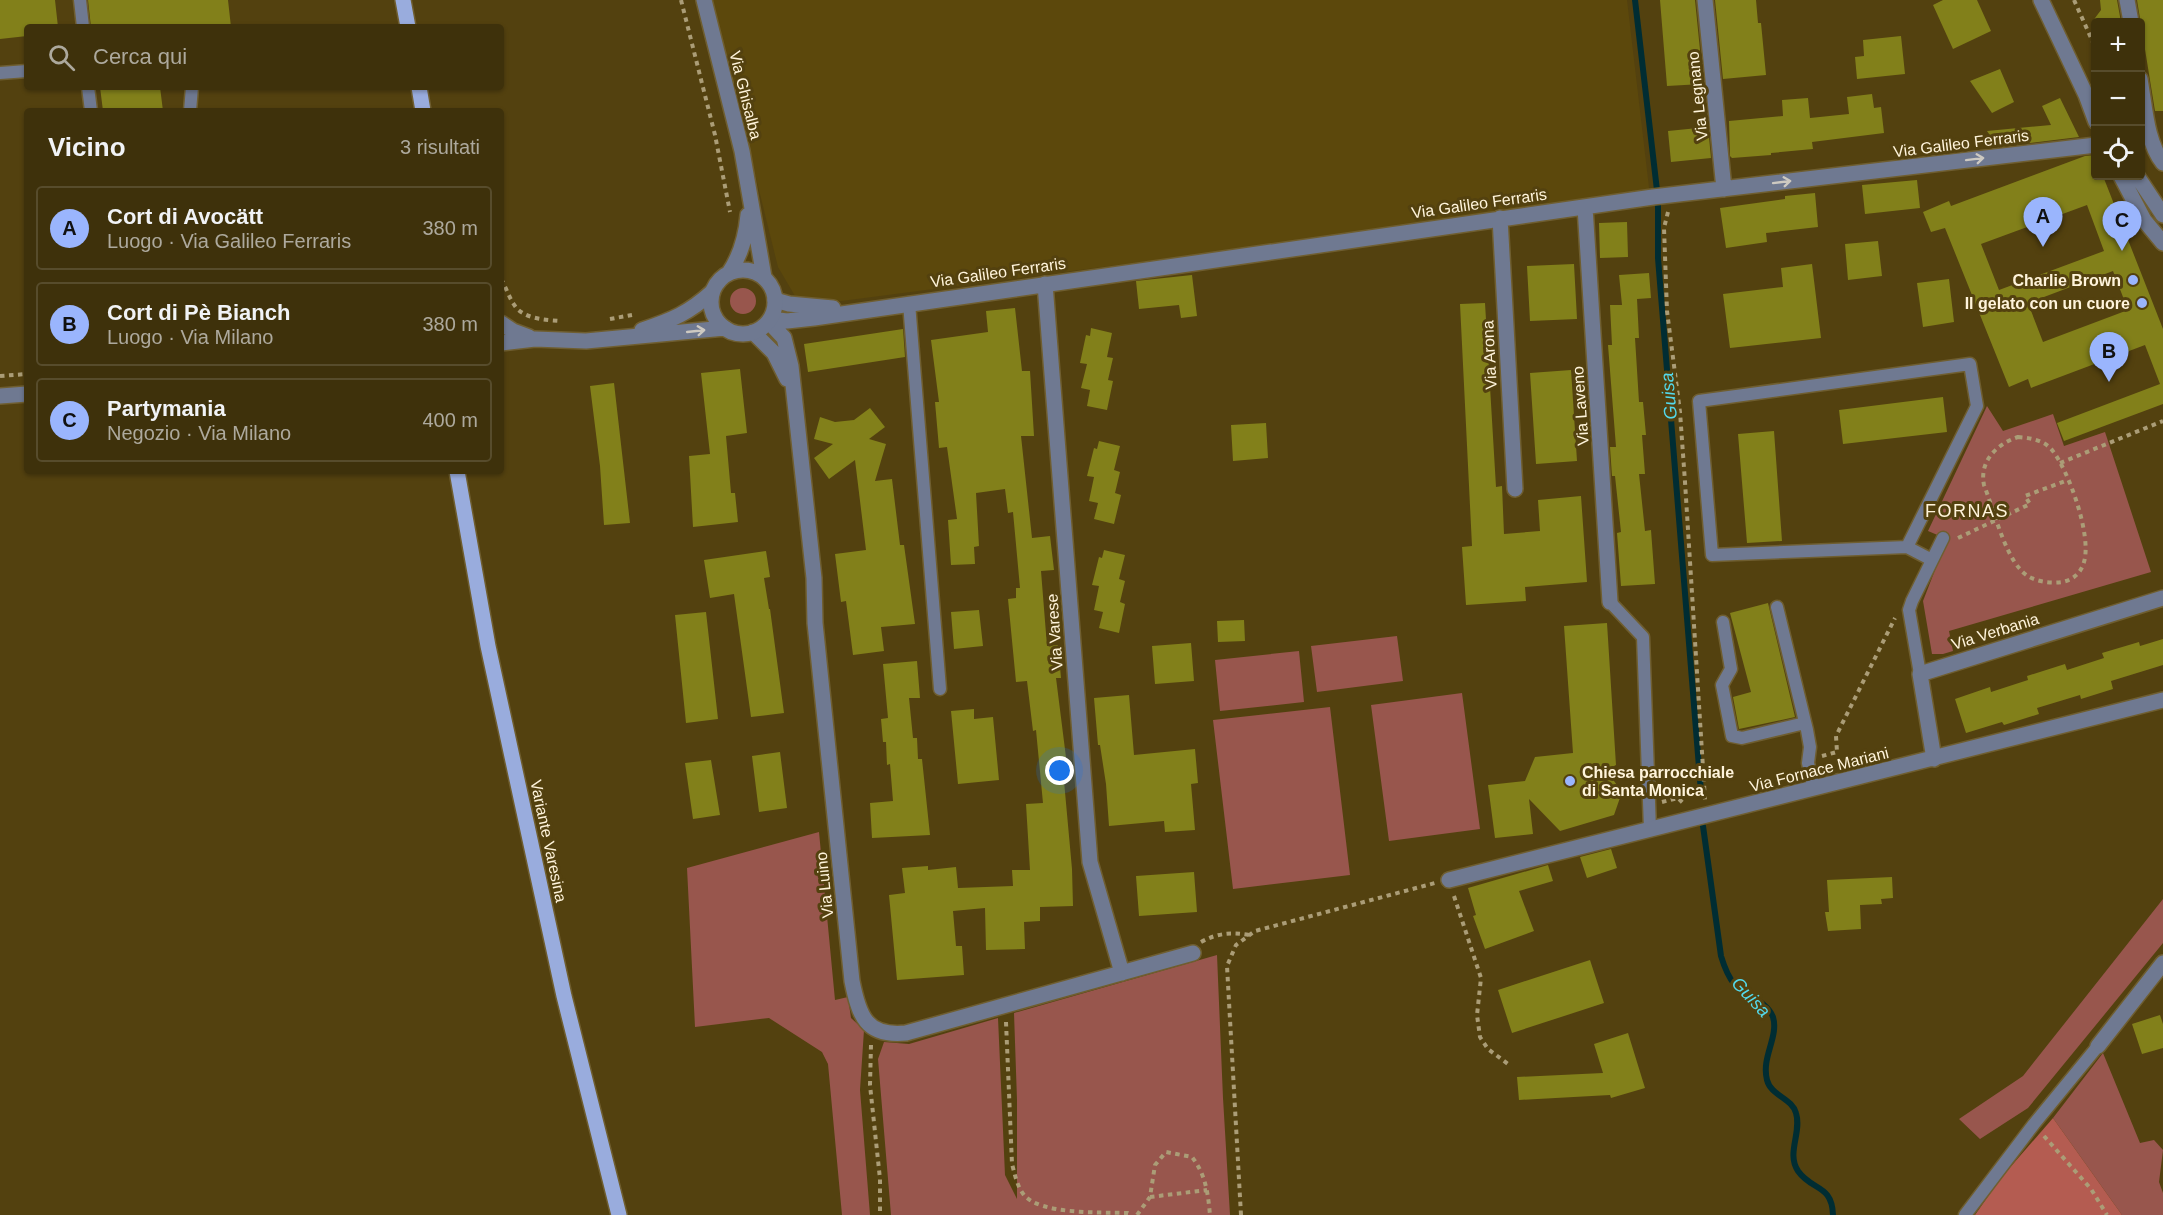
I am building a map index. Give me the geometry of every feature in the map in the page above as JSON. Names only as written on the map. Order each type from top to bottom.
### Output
[{"type":"main road","points":[[403,0],[407,24]]},
{"type":"main road","points":[[420,90],[422,108]]},
{"type":"main road","name":"Variante Varesina","points":[[458,474],[489,646],[554,949],[619,1215]]},
{"type":"street","name":"Via Ghisalba","points":[[704,0],[741,151],[764,277]]},
{"type":"street","name":"Via Legnano","points":[[1705,0],[1724,189]]},
{"type":"street","points":[[2041,0],[2091,101]]},
{"type":"street","points":[[2127,0],[2130,18]]},
{"type":"street","points":[[2145,106],[2151,138],[2162,163]]},
{"type":"street","name":"Via Galileo Ferraris","points":[[770,320],[787,321],[868,310],[1665,196],[2091,146]]},
{"type":"street","points":[[2123,180],[2144,220],[2163,243]]},
{"type":"street","points":[[2141,180],[2163,215]]},
{"type":"street","name":"Via Ghisalba","points":[[729,273],[743,247],[749,200]]},
{"type":"street","name":"Via Laveno","points":[[1585,207],[1610,602]]},
{"type":"street","name":"Via Arona","points":[[1500,218],[1515,489]]},
{"type":"street","points":[[504,343],[535,339],[586,341],[726,328],[744,333],[753,332],[770,320],[776,300],[770,283],[764,277],[751,270],[736,270],[716,284],[712,292],[713,312],[726,328]]},
{"type":"street","name":"Via Varese","points":[[1045,284],[1090,862],[1122,973]]},
{"type":"street","points":[[625,336],[669,321],[694,308],[712,292]]},
{"type":"street","name":"Via Galileo Ferraris","points":[[776,300],[812,307],[868,310]]},
{"type":"street","name":"Via Luino","points":[[770,320],[780,332],[787,346],[791,366],[810,535],[815,623],[852,981],[860,1012],[868,1025],[876,1030]]},
{"type":"street","points":[[504,324],[513,331],[535,339]]},
{"type":"street","name":"Via Luino","points":[[753,332],[780,361],[794,402]]},
{"type":"street","points":[[0,396],[24,394]]},
{"type":"street","name":"Via Verbania","points":[[1920,674],[2163,598]]},
{"type":"street","points":[[1920,674],[1934,759]]},
{"type":"street","name":"Via Fornace Mariani","points":[[1449,880],[2163,700]]},
{"type":"street","points":[[876,1030],[895,1034],[906,1033],[1193,953]]},
{"type":"street","points":[[2098,1046],[2163,963]]},
{"type":"lane","points":[[80,0],[83,24]]},
{"type":"lane","points":[[0,73],[24,71]]},
{"type":"lane","points":[[88,90],[91,108]]},
{"type":"lane","points":[[190,108],[192,90]]},
{"type":"lane","points":[[909,303],[940,689]]},
{"type":"lane","points":[[1907,547],[1977,406],[1970,364],[1699,401],[1712,555],[1907,547],[1932,560]]},
{"type":"lane","points":[[1920,674],[1910,610],[1932,560],[1947,540]]},
{"type":"lane","points":[[1610,602],[1643,637],[1650,829]]},
{"type":"lane","points":[[1777,607],[1810,747],[1808,763],[1814,788]]},
{"type":"lane","points":[[1723,622],[1731,669],[1722,685],[1732,736],[1742,738],[1805,723]]},
{"type":"lane","points":[[1965,1215],[2034,1124],[2098,1046]]},
{"type":"path","points":[[681,0],[715,135],[730,207],[729,219]]},
{"type":"path","points":[[2073,0],[2091,38]]},
{"type":"path","points":[[1665,196],[1667,311],[1680,412],[1707,815]]},
{"type":"path","points":[[504,285],[514,305],[521,313],[547,320],[570,321]]},
{"type":"path","points":[[607,320],[634,314]]},
{"type":"path","points":[[0,376],[24,374]]},
{"type":"path","points":[[2060,463],[2163,421]]},
{"type":"path","points":[[2018,437],[2029,438],[2051,448],[2060,463],[2068,480],[2085,535],[2086,551],[2081,570],[2075,577],[2065,582],[2051,583],[2026,575],[2019,569],[2010,554],[1983,476],[1986,461],[1994,451],[2008,440],[2018,437]]},
{"type":"path","points":[[1947,540],[2030,504],[2025,496],[2068,480]]},
{"type":"path","points":[[1822,756],[1837,752],[1836,736],[1895,617]]},
{"type":"path","points":[[1241,1215],[1227,966],[1236,945],[1255,932],[1449,880],[1481,978],[1477,1014],[1480,1037],[1488,1049],[1508,1064]]},
{"type":"path","points":[[1193,953],[1197,945],[1214,936],[1228,933],[1250,935]]},
{"type":"path","points":[[1005,1006],[1012,1164],[1017,1183],[1025,1196],[1037,1205],[1056,1210],[1134,1215],[1150,1197],[1155,1165],[1166,1152],[1192,1157],[1201,1168],[1208,1190],[1210,1215]]},
{"type":"path","points":[[876,1030],[871,1046],[870,1085],[880,1179],[880,1215]]},
{"type":"path","points":[[2034,1124],[2091,1189],[2107,1215]]},
{"type":"path","points":[[1150,1197],[1208,1190]]},
{"type":"shaded area","points":[[712,0],[1627,0],[1650,196],[826,303],[795,296],[778,267]]},
{"type":"shaded area","points":[[743,288],[752,292],[756,301],[752,310],[743,314],[734,310],[730,301],[734,292]]},
{"type":"shaded area","points":[[1987,406],[2003,431],[2053,414],[2064,446],[2105,432],[2151,572],[1949,631],[1953,651],[1932,654],[1923,601],[1947,539],[1928,531]]},
{"type":"shaded area","points":[[1397,636],[1403,681],[1317,692],[1311,646]]},
{"type":"shaded area","points":[[1299,651],[1304,702],[1220,711],[1215,660]]},
{"type":"shaded area","points":[[1462,693],[1480,829],[1389,841],[1371,705]]},
{"type":"shaded area","points":[[1330,707],[1350,875],[1233,889],[1213,720]]},
{"type":"shaded area","points":[[819,832],[835,1000],[848,997],[851,1018],[864,1030],[860,1090],[870,1215],[842,1215],[828,1064],[822,1052],[769,1018],[695,1027],[687,868]]},
{"type":"shaded area","points":[[2163,899],[2163,943],[2028,1108],[1980,1139],[1959,1119],[2023,1076]]},
{"type":"shaded area","points":[[1217,955],[1230,1215],[891,1215],[878,1059],[884,1042],[909,1044],[998,1018],[1005,1175],[1017,1199],[1014,1013]]},
{"type":"shaded area","points":[[2103,1053],[2140,1143],[2154,1140],[2163,1150],[2159,1182],[2163,1193],[2163,1215],[2122,1215],[2053,1118]]},
{"type":"shaded area","points":[[2053,1118],[2122,1215],[1975,1215],[2000,1179]]},
{"type":"building","points":[[0,0],[55,0],[58,24],[24,24],[24,36],[0,39]]},
{"type":"building","points":[[88,0],[228,0],[231,24],[91,24]]},
{"type":"building","points":[[1660,0],[1695,0],[1702,84],[1667,86]]},
{"type":"building","points":[[1715,0],[1756,0],[1758,23],[1761,23],[1766,75],[1723,79]]},
{"type":"building","points":[[1943,0],[1977,0],[1991,31],[1953,49],[1933,5]]},
{"type":"building","points":[[2100,0],[2117,0],[2120,18],[2095,18],[2101,10]]},
{"type":"building","points":[[2137,0],[2163,0],[2163,111],[2155,111],[2145,49],[2145,18],[2140,18]]},
{"type":"building","points":[[1901,36],[1905,74],[1857,79],[1855,57],[1864,56],[1863,40]]},
{"type":"building","points":[[2000,69],[2014,102],[1992,113],[1970,81]]},
{"type":"building","points":[[100,90],[160,90],[163,108],[103,108]]},
{"type":"building","points":[[1872,94],[1874,108],[1881,107],[1884,133],[1812,142],[1813,149],[1771,153],[1771,155],[1732,158],[1730,156],[1729,121],[1783,116],[1782,100],[1808,98],[1810,118],[1849,114],[1847,97]]},
{"type":"building","points":[[2060,98],[2079,137],[1998,147],[1987,131],[2051,125],[2042,106]]},
{"type":"building","points":[[1708,127],[1711,158],[1671,162],[1668,131]]},
{"type":"building","points":[[2091,155],[2091,180],[2105,180],[2163,329],[2163,404],[2064,441],[2057,423],[2160,384],[2145,345],[2031,388],[2028,379],[2009,387],[1945,228],[1931,232],[1923,212],[1949,201],[1951,206]],"holes":[[[2087,205],[2104,251],[1999,290],[1981,244]],[[2113,271],[2128,310],[2043,342],[2028,303]]]},
{"type":"building","points":[[1917,180],[1920,208],[1865,214],[1862,185]]},
{"type":"building","points":[[1815,193],[1818,227],[1766,233],[1767,242],[1726,248],[1720,208]]},
{"type":"building","points":[[1627,222],[1628,257],[1600,258],[1599,223]]},
{"type":"building","points":[[1878,241],[1882,276],[1848,280],[1845,244]]},
{"type":"building","points":[[1574,264],[1577,319],[1530,321],[1527,266]]},
{"type":"building","points":[[1812,264],[1821,338],[1730,348],[1723,294],[1783,287],[1781,268]]},
{"type":"building","points":[[1649,273],[1651,298],[1637,299],[1639,338],[1635,338],[1639,402],[1643,402],[1646,435],[1642,435],[1645,474],[1639,474],[1645,531],[1651,530],[1655,584],[1621,586],[1617,533],[1621,532],[1610,447],[1616,447],[1608,345],[1612,345],[1610,305],[1622,305],[1619,275]]},
{"type":"building","points":[[1192,275],[1197,316],[1181,318],[1179,305],[1139,309],[1136,281]]},
{"type":"building","points":[[1949,279],[1954,322],[1923,327],[1917,283]]},
{"type":"building","points":[[1485,303],[1496,487],[1502,486],[1504,534],[1540,531],[1538,500],[1581,496],[1587,582],[1525,587],[1526,601],[1466,605],[1462,547],[1472,546],[1460,304]]},
{"type":"building","points":[[1015,308],[1022,371],[1030,371],[1034,436],[1021,436],[1032,538],[1050,536],[1054,570],[1041,571],[1047,646],[1058,645],[1061,678],[1056,678],[1069,781],[1064,781],[1073,906],[1040,907],[1040,921],[1024,922],[1025,949],[986,950],[985,908],[953,911],[956,946],[962,946],[964,975],[897,980],[889,895],[905,893],[902,868],[928,866],[928,870],[956,867],[958,888],[1013,886],[1012,870],[1030,870],[1026,804],[1043,803],[1036,730],[1033,731],[1027,681],[1016,682],[1008,599],[1016,598],[1016,588],[1020,588],[1013,512],[1008,513],[1005,489],[976,493],[979,546],[974,547],[975,564],[951,565],[948,520],[957,519],[947,447],[939,448],[935,402],[939,402],[931,340],[988,332],[986,311]]},
{"type":"building","points":[[1091,328],[1112,333],[1107,357],[1113,358],[1108,380],[1113,381],[1107,410],[1087,406],[1090,390],[1081,388],[1087,364],[1080,363],[1086,335],[1090,336]]},
{"type":"building","points":[[903,329],[905,357],[808,372],[804,344]]},
{"type":"building","points":[[740,369],[747,433],[726,436],[731,493],[735,493],[738,522],[693,527],[689,456],[710,454],[701,373]]},
{"type":"building","points":[[1571,370],[1577,461],[1536,464],[1530,373]]},
{"type":"building","points":[[614,383],[630,523],[604,525],[600,466],[590,386]]},
{"type":"building","points":[[1943,397],[1947,432],[1843,444],[1839,410]]},
{"type":"building","points":[[870,408],[885,427],[869,439],[886,444],[875,481],[892,479],[900,545],[904,545],[915,624],[881,627],[884,651],[853,655],[846,601],[841,602],[835,554],[866,550],[855,460],[829,479],[814,458],[833,444],[814,439],[820,417],[835,422],[854,420]]},
{"type":"building","points":[[1266,423],[1268,458],[1233,461],[1231,425]]},
{"type":"building","points":[[1774,431],[1782,541],[1747,543],[1738,434]]},
{"type":"building","points":[[1099,441],[1120,446],[1114,470],[1120,472],[1115,493],[1121,495],[1114,524],[1094,519],[1098,503],[1089,501],[1094,477],[1087,476],[1094,448],[1097,449]]},
{"type":"building","points":[[1104,550],[1125,555],[1119,579],[1125,581],[1120,602],[1125,604],[1119,633],[1099,628],[1103,612],[1094,610],[1099,586],[1092,585],[1099,557],[1102,558]]},
{"type":"building","points":[[766,551],[770,577],[764,578],[784,713],[751,717],[734,594],[710,598],[704,560]]},
{"type":"building","points":[[1768,603],[1795,717],[1739,729],[1733,697],[1751,692],[1730,613]]},
{"type":"building","points":[[979,610],[983,646],[954,649],[951,612]]},
{"type":"building","points":[[706,612],[718,719],[686,723],[675,615]]},
{"type":"building","points":[[1244,620],[1245,641],[1218,642],[1217,621]]},
{"type":"building","points":[[1607,623],[1616,765],[1606,770],[1622,792],[1614,815],[1560,831],[1529,799],[1533,834],[1495,838],[1488,785],[1525,781],[1535,757],[1573,753],[1564,626]]},
{"type":"building","points":[[2163,639],[2163,665],[2111,681],[2113,689],[2081,699],[2080,695],[2037,708],[2039,714],[2004,725],[2002,722],[1966,733],[1955,699],[1990,687],[1991,692],[2028,680],[2027,676],[2065,664],[2067,670],[2104,658],[2102,653],[2139,642],[2140,646]]},
{"type":"building","points":[[1191,643],[1194,681],[1155,684],[1152,646]]},
{"type":"building","points":[[917,661],[920,698],[909,698],[913,738],[917,738],[918,759],[922,759],[930,835],[872,838],[870,803],[893,801],[890,764],[887,765],[886,742],[883,742],[881,719],[888,718],[883,664]]},
{"type":"building","points":[[1129,695],[1134,755],[1195,749],[1198,783],[1191,784],[1195,830],[1165,832],[1164,821],[1109,826],[1106,784],[1100,745],[1098,745],[1094,698]]},
{"type":"building","points":[[974,709],[974,719],[993,717],[999,780],[958,784],[951,711]]},
{"type":"building","points":[[780,752],[787,808],[759,812],[752,756]]},
{"type":"building","points":[[711,760],[720,815],[693,819],[685,763]]},
{"type":"building","points":[[1611,849],[1617,868],[1587,878],[1580,857]]},
{"type":"building","points":[[1548,865],[1553,881],[1519,891],[1534,931],[1485,949],[1473,916],[1476,915],[1468,888]]},
{"type":"building","points":[[1194,872],[1197,912],[1139,916],[1136,876]]},
{"type":"building","points":[[1892,877],[1893,898],[1881,899],[1882,904],[1860,905],[1861,929],[1828,931],[1825,912],[1829,912],[1827,880]]},
{"type":"building","points":[[1590,960],[1604,1003],[1512,1033],[1498,990]]},
{"type":"building","points":[[2160,1015],[2163,1024],[2163,1048],[2142,1054],[2132,1024]]},
{"type":"building","points":[[1628,1033],[1645,1088],[1611,1098],[1610,1095],[1519,1100],[1517,1077],[1603,1073],[1594,1044]]},
{"type":"waterway","name":"Guisa","points":[[1635,0],[1658,199],[1658,258],[1701,792]]},
{"type":"waterway","name":"Guisa","points":[[1703,826],[1722,960],[1735,985],[1766,1007],[1773,1017],[1774,1032],[1766,1063],[1767,1080],[1773,1090],[1790,1104],[1796,1113],[1797,1128],[1793,1157],[1798,1171],[1829,1198],[1833,1215]]},
{"type":"place","name":"Cort di Avocätt","points":[[2043,247]]},
{"type":"place","name":"Partymania","points":[[2122,251]]},
{"type":"place","name":"Charlie Brown","points":[[2133,280]]},
{"type":"place","name":"Il gelato con un cuore","points":[[2142,303]]},
{"type":"place","name":"Cort di Pè Bianch","points":[[2109,382]]},
{"type":"place","name":"Chiesa parrocchiale di Santa Monica","points":[[1570,781]]},
{"type":"district","name":"FORNAS","points":[[1967,511]]}]
